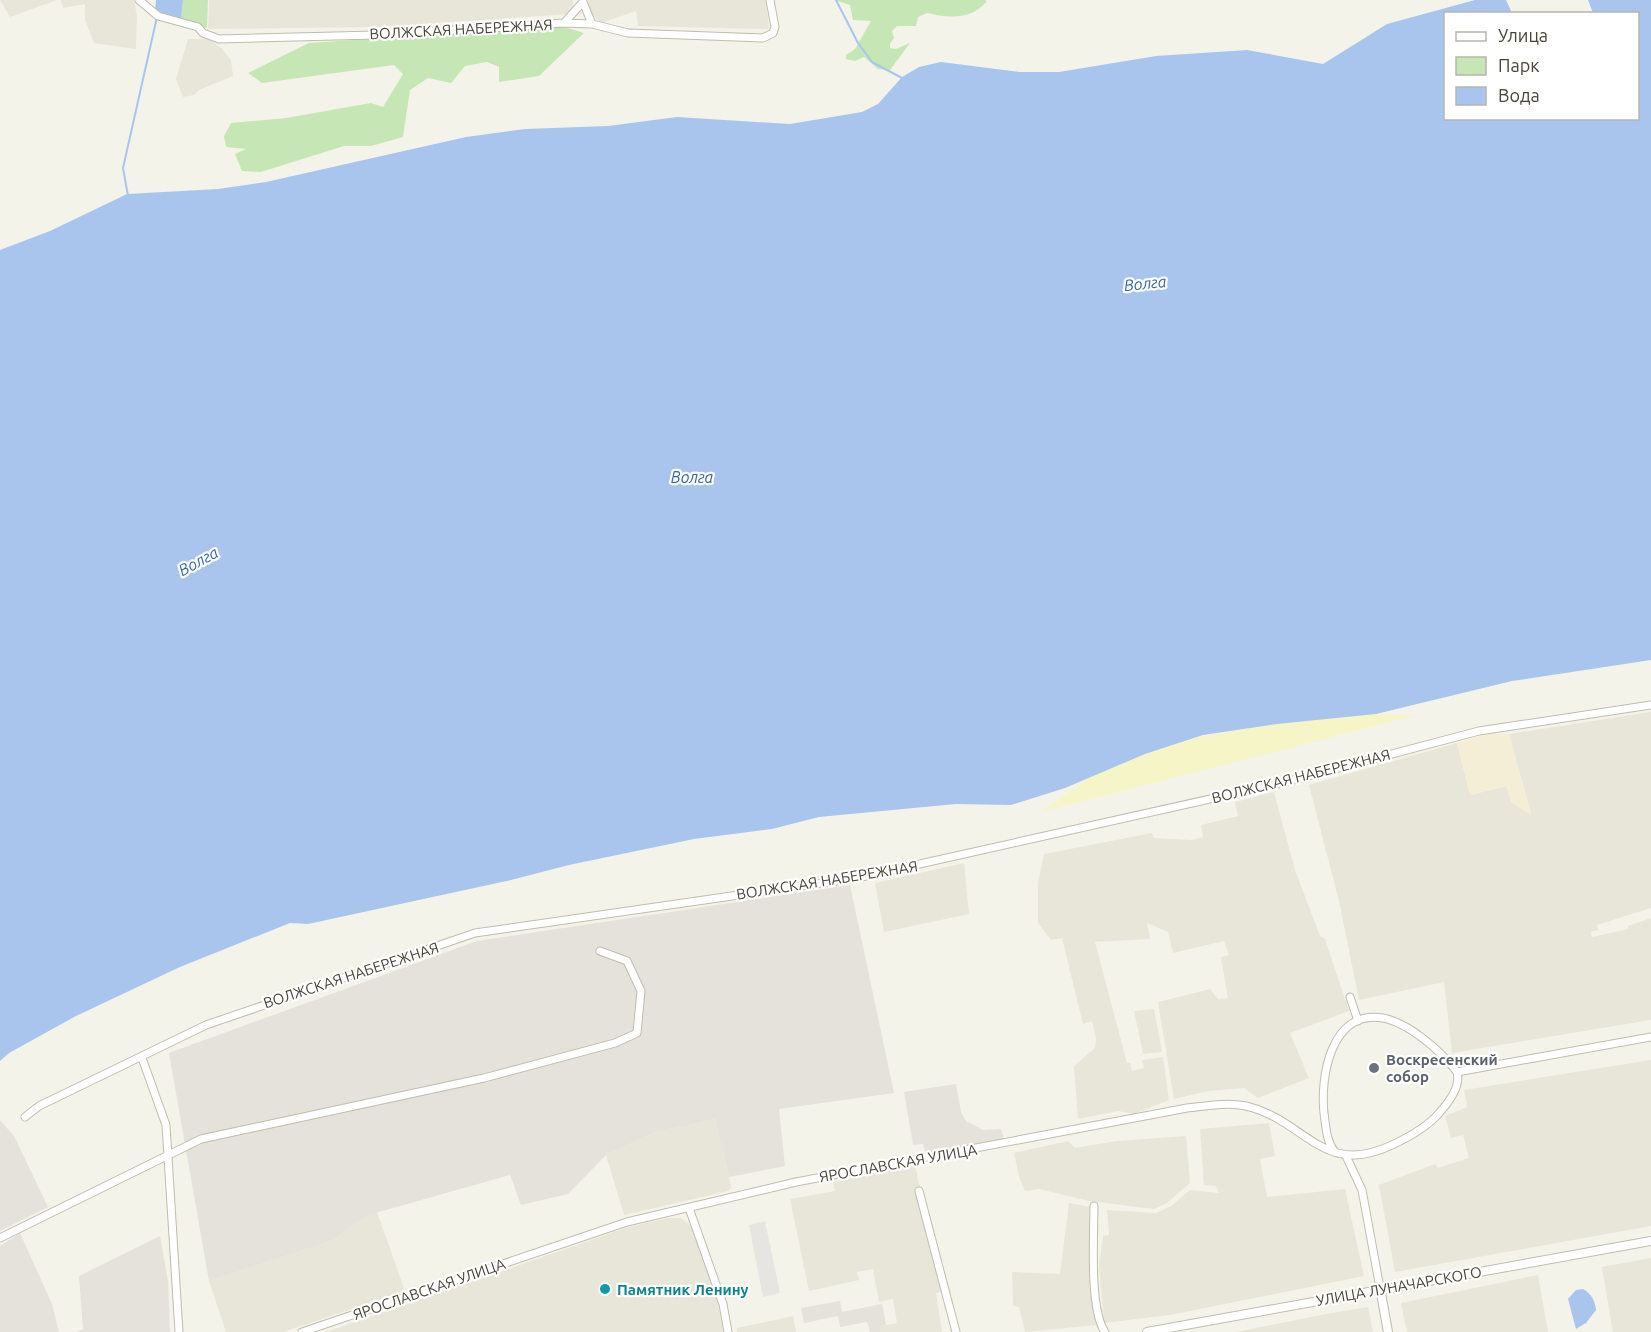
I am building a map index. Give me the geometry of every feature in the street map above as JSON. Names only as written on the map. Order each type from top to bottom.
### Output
[{"type":"street","name":"ВОЛЖСКАЯ НАБЕРЕЖНАЯ","points":[[139,0],[152,13],[198,27],[203,33],[219,39],[375,35],[564,23],[592,24],[628,33],[763,38],[773,33],[775,27],[770,0]]},
{"type":"street","points":[[564,23],[582,1],[592,24]]},
{"type":"street","name":"ВОЛЖСКАЯ НАБЕРЕЖНАЯ","points":[[25,1117],[39,1106],[206,1025],[475,933],[857,878],[1282,783],[1479,731],[1651,705]]},
{"type":"street","points":[[0,1238],[201,1139],[484,1078],[615,1043],[637,1032],[641,992],[627,961],[600,951]]},
{"type":"street","points":[[1350,997],[1358,1021]]},
{"type":"street","points":[[1335,1152],[1327,1140],[1323,1078],[1331,1049],[1346,1028],[1358,1021],[1381,1017],[1397,1023],[1436,1051],[1457,1072],[1651,1036]]},
{"type":"street","points":[[142,1058],[166,1125],[179,1332]]},
{"type":"street","name":"ЯРОСЛАВСКАЯ УЛИЦА","points":[[302,1332],[627,1221],[796,1182],[1211,1105],[1246,1106],[1290,1125],[1320,1148],[1346,1156],[1365,1155],[1383,1149],[1420,1130],[1449,1102],[1458,1080],[1457,1072]]},
{"type":"street","points":[[1346,1156],[1362,1190],[1388,1332]]},
{"type":"street","points":[[919,1191],[956,1332]]},
{"type":"street","points":[[1094,1206],[1095,1292],[1100,1321],[1105,1332]]},
{"type":"street","points":[[689,1208],[723,1304],[728,1332]]},
{"type":"street","name":"УЛИЦА ЛУНАЧАРСКОГО","points":[[1148,1332],[1380,1288],[1651,1241]]},
{"type":"shaded area","points":[[0,0],[57,0],[10,17]]},
{"type":"shaded area","points":[[61,0],[134,0],[137,16],[136,49],[94,43],[85,20],[85,4],[63,8]]},
{"type":"shaded area","points":[[209,0],[573,0],[573,7],[571,14],[378,27],[208,29]]},
{"type":"shaded area","points":[[588,0],[766,0],[769,29],[638,26],[636,11],[601,23],[592,15]]},
{"type":"shaded area","points":[[188,39],[209,39],[221,48],[231,60],[233,76],[199,90],[194,95],[183,97],[176,79]]},
{"type":"shaded area","points":[[1651,712],[1651,908],[1597,925],[1598,930],[1591,932],[1592,937],[1628,929],[1628,926],[1651,918],[1651,1020],[1452,1053],[1444,982],[1359,1000],[1339,901],[1309,785],[1457,743],[1470,795],[1507,786],[1531,814],[1509,734]]},
{"type":"shaded area","points":[[1496,732],[1497,735],[1509,734],[1531,815],[1511,802],[1506,786],[1470,795],[1457,743]]},
{"type":"shaded area","points":[[1274,792],[1295,870],[1320,936],[1325,939],[1349,1011],[1290,1033],[1309,1078],[1258,1098],[1244,1088],[1208,1091],[1174,1099],[1158,1002],[1210,989],[1218,999],[1228,998],[1221,957],[1229,955],[1224,941],[1173,953],[1168,932],[1147,923],[1150,939],[1095,942],[1127,1063],[1130,1063],[1132,1071],[1144,1068],[1142,1060],[1163,1057],[1169,1100],[1134,1114],[1118,1111],[1078,1119],[1074,1066],[1095,1048],[1096,1038],[1092,1021],[1083,1024],[1062,938],[1051,940],[1038,923],[1038,883],[1044,854],[1152,833],[1154,838],[1192,840],[1203,837],[1201,825],[1238,816],[1235,802]]},
{"type":"shaded area","points":[[964,863],[969,914],[884,932],[875,883]]},
{"type":"shaded area","points":[[850,885],[894,1093],[779,1109],[785,1166],[729,1177],[715,1119],[655,1132],[606,1155],[568,1194],[521,1205],[510,1175],[368,1215],[331,1241],[209,1281],[169,1053],[477,941]]},
{"type":"shaded area","points":[[1154,1009],[1162,1052],[1143,1054],[1134,1011]]},
{"type":"shaded area","points":[[1651,1060],[1651,1226],[1395,1272],[1379,1185],[1435,1164],[1438,1168],[1469,1158],[1463,1135],[1451,1138],[1445,1116],[1467,1107],[1464,1090]]},
{"type":"shaded area","points":[[956,1084],[961,1112],[966,1121],[983,1130],[1001,1129],[1004,1139],[926,1155],[923,1144],[913,1145],[904,1092]]},
{"type":"shaded area","points":[[715,1119],[731,1188],[728,1191],[624,1215],[606,1155],[655,1132]]},
{"type":"shaded area","points":[[0,1120],[14,1136],[48,1207],[0,1231]]},
{"type":"shaded area","points":[[1269,1123],[1275,1156],[1260,1159],[1267,1197],[1345,1189],[1364,1276],[1170,1315],[1104,1323],[1099,1267],[1103,1236],[1109,1235],[1107,1210],[1156,1213],[1171,1206],[1190,1190],[1219,1193],[1216,1186],[1204,1185],[1200,1129]]},
{"type":"shaded area","points":[[1186,1136],[1190,1183],[1167,1203],[1154,1209],[1089,1201],[1039,1189],[1025,1191],[1019,1177],[1014,1153],[1068,1141],[1075,1148],[1117,1141]]},
{"type":"shaded area","points":[[915,1166],[944,1291],[936,1293],[942,1332],[881,1332],[880,1326],[897,1323],[893,1299],[879,1302],[873,1269],[857,1272],[859,1280],[809,1291],[790,1199],[835,1191],[833,1182]]},
{"type":"shaded area","points":[[1069,1203],[1090,1207],[1092,1292],[1096,1325],[1025,1332],[1019,1307],[1013,1306],[1012,1272],[1060,1274]]},
{"type":"shaded area","points":[[377,1212],[405,1291],[283,1332],[226,1332],[209,1281],[331,1241],[368,1215]]},
{"type":"shaded area","points":[[668,1218],[681,1218],[692,1227],[718,1303],[723,1332],[326,1332],[629,1227]]},
{"type":"shaded area","points":[[765,1221],[780,1293],[763,1297],[749,1225]]},
{"type":"shaded area","points":[[20,1233],[52,1304],[59,1332],[0,1332],[0,1246]]},
{"type":"shaded area","points":[[160,1236],[168,1281],[170,1332],[76,1332],[83,1329],[79,1276]]},
{"type":"shaded area","points":[[1651,1258],[1651,1332],[1613,1332],[1602,1267]]},
{"type":"shaded area","points":[[1538,1275],[1548,1332],[1407,1332],[1401,1303]]},
{"type":"shaded area","points":[[840,1301],[842,1312],[882,1304],[886,1325],[880,1326],[881,1332],[870,1332],[867,1322],[840,1327],[838,1316],[804,1323],[801,1308]]},
{"type":"shaded area","points":[[1368,1307],[1373,1332],[1236,1332],[1326,1314]]},
{"type":"shaded area","points":[[793,1316],[796,1332],[737,1332],[737,1328]]},
{"type":"green space","points":[[183,0],[208,0],[207,28],[181,19]]},
{"type":"green space","points":[[834,0],[986,0],[986,2],[974,12],[966,15],[943,16],[927,13],[918,17],[916,26],[897,26],[892,31],[894,38],[890,48],[896,49],[910,43],[890,70],[878,69],[864,57],[855,61],[846,59],[846,55],[855,49],[871,21],[853,20],[850,5]]},
{"type":"green space","points":[[561,26],[584,33],[539,76],[499,82],[499,67],[487,62],[465,66],[451,83],[428,78],[410,90],[403,137],[371,146],[344,146],[261,172],[242,171],[235,154],[246,149],[226,147],[224,136],[231,123],[286,118],[371,103],[383,107],[403,74],[394,65],[262,83],[248,73],[309,43]]},
{"type":"sand","points":[[1376,714],[1417,715],[1041,812],[1102,771],[1168,746],[1236,730]]},
{"type":"water","points":[[156,0],[183,0],[181,19],[155,11]]},
{"type":"water","name":"Волга","points":[[1475,0],[1506,0],[1512,12],[1444,12],[1444,120],[1639,120],[1639,12],[1593,12],[1588,0],[1651,0],[1651,660],[1512,681],[1376,714],[1277,724],[1203,735],[1145,754],[1065,788],[1011,805],[956,804],[819,817],[772,829],[694,839],[569,865],[511,880],[308,924],[290,923],[180,967],[76,1016],[9,1053],[0,1061],[0,250],[50,231],[127,194],[218,189],[266,182],[466,137],[525,129],[608,126],[677,117],[790,124],[862,112],[878,104],[902,77],[919,67],[941,62],[1019,72],[1059,72],[1156,56],[1247,50],[1323,64],[1387,24]]},
{"type":"water","points":[[1583,1289],[1589,1293],[1596,1310],[1586,1323],[1576,1329],[1568,1299],[1576,1290]]},
{"type":"waterway","points":[[836,0],[858,43],[872,62],[902,78]]},
{"type":"waterway","points":[[128,196],[123,168],[157,17]]},
{"type":"place","name":"Воскресенский собор","points":[[1374,1068]]},
{"type":"place","name":"Памятник Ленину","points":[[605,1289]]}]
